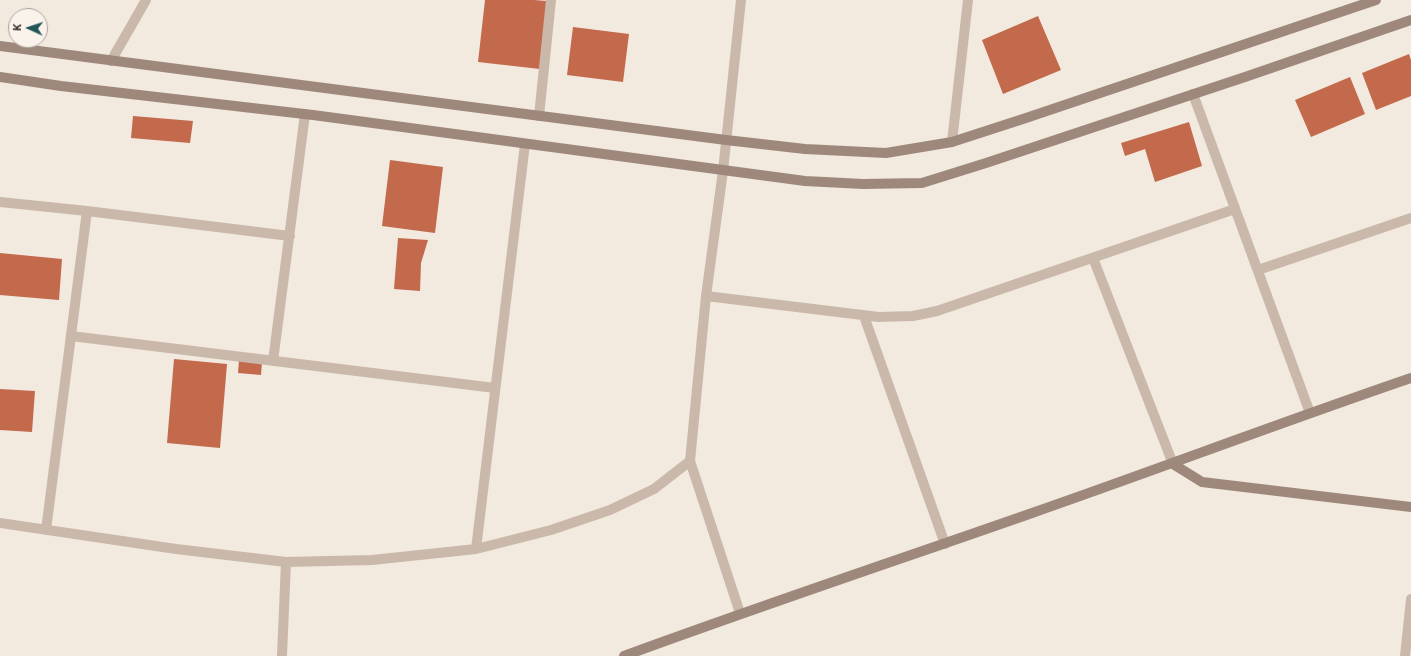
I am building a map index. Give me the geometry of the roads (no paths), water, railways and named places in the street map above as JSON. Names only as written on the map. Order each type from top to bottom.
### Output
[{"type":"street","points":[[111,61],[146,0]]},
{"type":"street","points":[[539,116],[551,0]]},
{"type":"street","points":[[740,613],[690,461],[706,296],[723,171],[741,0]]},
{"type":"street","points":[[952,142],[968,0]]},
{"type":"street","points":[[0,46],[726,140],[805,149],[886,153],[952,142],[1034,116],[1376,0]]},
{"type":"street","points":[[0,77],[61,86],[305,114],[805,181],[863,184],[922,182],[986,164],[1411,20]]},
{"type":"street","points":[[1193,94],[1310,413]]},
{"type":"street","points":[[273,361],[305,114]]},
{"type":"street","points":[[476,549],[524,144]]},
{"type":"street","points":[[0,202],[290,236]]},
{"type":"street","points":[[706,296],[879,318],[913,316],[936,311],[1235,209]]},
{"type":"street","points":[[46,530],[87,211]]},
{"type":"street","points":[[1258,270],[1411,218]]},
{"type":"street","points":[[1093,258],[1173,464],[1202,482],[1411,507]]},
{"type":"street","points":[[864,316],[945,544]]},
{"type":"street","points":[[71,336],[495,388]]},
{"type":"street","points":[[624,656],[740,613],[945,544],[1411,378]]},
{"type":"street","points":[[0,523],[176,549],[286,562],[372,560],[476,549],[551,530],[610,510],[654,489],[690,461]]},
{"type":"street","points":[[282,656],[286,562]]},
{"type":"street","points":[[1405,656],[1411,599]]}]
